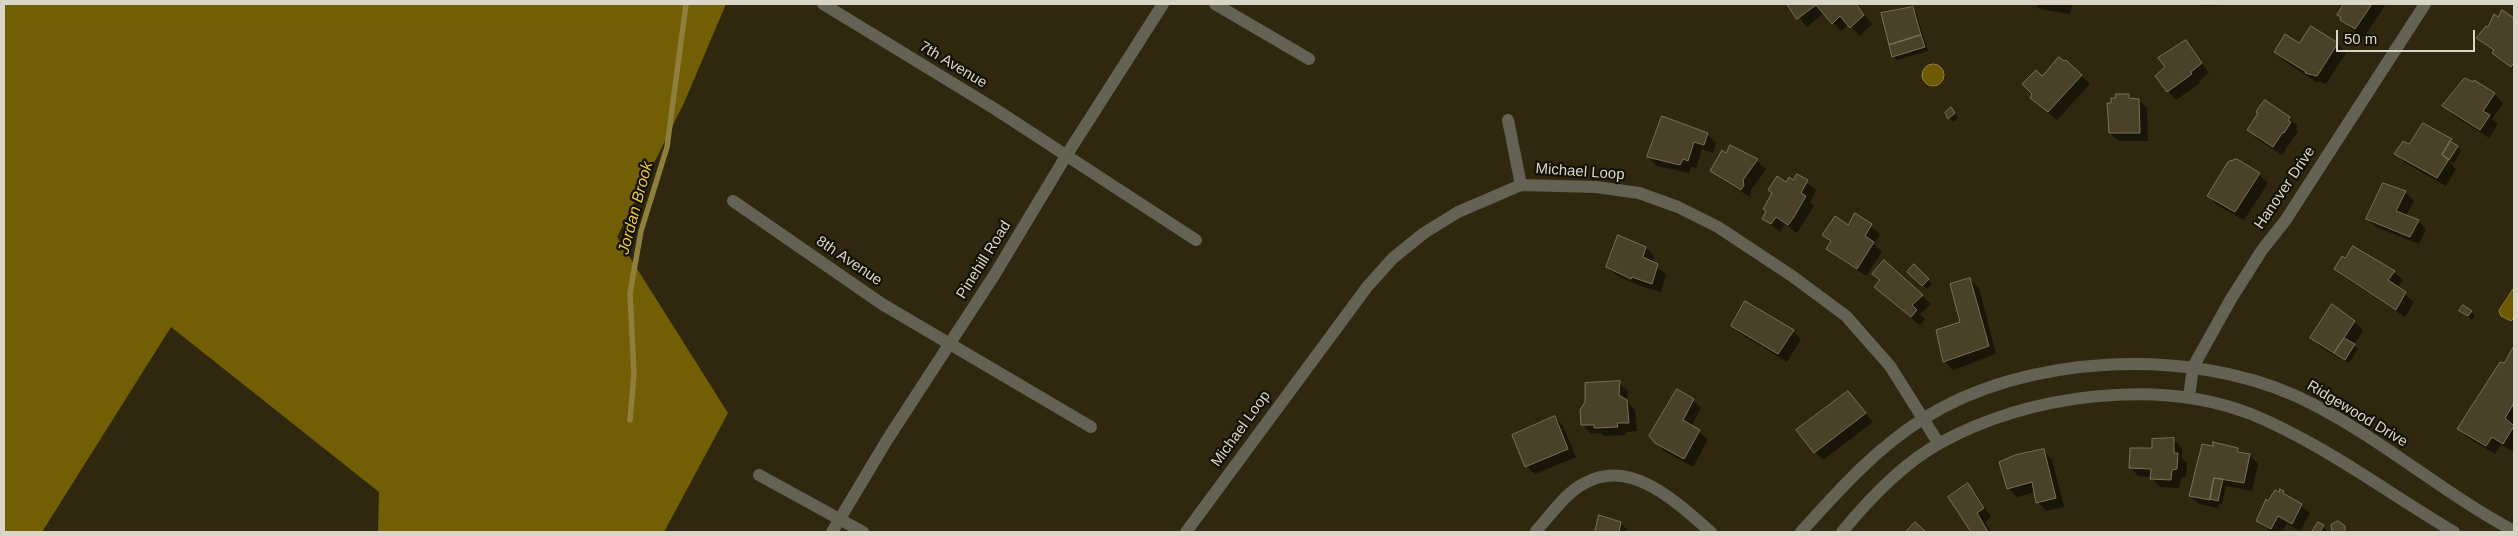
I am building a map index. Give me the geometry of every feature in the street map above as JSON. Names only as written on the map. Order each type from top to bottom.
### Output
[{"type":"street","name":"7th Avenue","points":[[823,4],[1196,240]]},
{"type":"street","name":"Pinehill Road","points":[[832,532],[1163,4]]},
{"type":"street","points":[[1215,4],[1309,59]]},
{"type":"street","name":"Hanover Drive","points":[[2189,397],[2193,367],[2231,299],[2262,250],[2285,221],[2425,4]]},
{"type":"street","points":[[1508,120],[1521,185]]},
{"type":"street","name":"Michael Loop","points":[[1186,532],[1367,286],[1393,258],[1424,233],[1458,212],[1521,185],[1596,187],[1639,193],[1678,207],[1718,227],[1792,276],[1846,316],[1890,366],[1939,444]]},
{"type":"street","name":"8th Avenue","points":[[733,201],[882,304],[1091,427]]},
{"type":"street","name":"Ridgewood Drive","points":[[1801,532],[1864,464],[1923,419],[1980,390],[2027,377],[2102,366],[2145,364],[2193,367],[2254,380],[2315,405],[2514,531]]},
{"type":"street","points":[[1842,532],[1898,473],[1939,444],[1983,423],[2020,410],[2061,401],[2144,395],[2189,397],[2229,406],[2288,431],[2454,532]]},
{"type":"street","points":[[760,476],[863,532]]},
{"type":"street","points":[[1536,532],[1568,497],[1584,483],[1602,476],[1623,476],[1644,482],[1664,493],[1711,532]]},
{"type":"shaded area","points":[[4,4],[726,4],[684,103],[617,237],[728,413],[664,532],[378,532],[379,492],[171,327],[42,532],[4,532]]},
{"type":"shaded area","points":[[1929,64],[1937,64],[1944,71],[1944,79],[1937,86],[1929,86],[1922,79],[1922,71]]},
{"type":"shaded area","points":[[2514,288],[2514,318],[2511,321],[2501,316],[2499,311]]},
{"type":"building","points":[[1787,4],[1856,4],[1864,15],[1850,28],[1840,16],[1832,24],[1816,5],[1797,19]]},
{"type":"building","points":[[2344,4],[2372,4],[2355,29],[2340,20],[2341,17],[2337,15]]},
{"type":"building","points":[[1913,7],[1921,35],[1889,45],[1881,13]]},
{"type":"building","points":[[2502,10],[2514,18],[2514,63],[2511,67],[2492,53],[2494,50],[2476,38],[2486,26],[2488,27],[2494,14],[2498,17]]},
{"type":"building","points":[[2311,26],[2338,43],[2317,76],[2305,73],[2274,52],[2285,34],[2299,43]]},
{"type":"building","points":[[1921,35],[1925,47],[1892,57],[1889,45]]},
{"type":"building","points":[[2186,40],[2202,63],[2191,72],[2192,74],[2167,92],[2155,76],[2165,67],[2158,58]]},
{"type":"building","points":[[2059,57],[2064,61],[2066,60],[2082,75],[2048,112],[2030,98],[2032,94],[2022,84],[2036,70],[2042,76]]},
{"type":"building","points":[[2465,78],[2473,82],[2474,80],[2495,93],[2483,111],[2490,115],[2480,130],[2442,106]]},
{"type":"building","points":[[2116,94],[2129,94],[2129,98],[2139,99],[2140,133],[2109,133],[2107,103],[2111,103],[2111,98],[2115,98]]},
{"type":"building","points":[[2265,100],[2290,117],[2288,120],[2291,122],[2273,147],[2247,130],[2258,113],[2256,112],[2259,107]]},
{"type":"building","points":[[1951,107],[1955,113],[1948,119],[1945,113]]},
{"type":"building","points":[[1662,116],[1708,133],[1704,145],[1694,142],[1688,161],[1683,159],[1680,165],[1647,157]]},
{"type":"building","points":[[2423,123],[2452,139],[2442,155],[2449,159],[2437,178],[2394,154],[2403,141],[2409,144]]},
{"type":"building","points":[[2450,141],[2458,146],[2449,160],[2442,155]]},
{"type":"building","points":[[1730,145],[1758,159],[1743,180],[1744,185],[1741,190],[1710,171],[1722,150],[1726,153]]},
{"type":"building","points":[[2237,159],[2260,173],[2235,212],[2207,196],[2228,162]]},
{"type":"building","points":[[1797,174],[1808,180],[1801,193],[1806,196],[1788,225],[1776,217],[1771,224],[1762,219],[1766,211],[1763,209],[1772,193],[1768,190],[1777,176],[1786,182],[1789,177],[1793,180]]},
{"type":"building","points":[[2383,183],[2406,191],[2396,211],[2419,220],[2410,237],[2366,219]]},
{"type":"building","points":[[1855,213],[1872,224],[1865,236],[1874,242],[1857,269],[1826,249],[1831,241],[1822,235],[1835,216],[1848,225]]},
{"type":"building","points":[[1618,235],[1646,247],[1643,257],[1658,264],[1652,284],[1632,277],[1631,279],[1606,267]]},
{"type":"building","points":[[2353,246],[2395,271],[2388,280],[2406,292],[2396,310],[2334,269],[2342,256],[2345,258]]},
{"type":"building","points":[[1884,260],[1923,295],[1912,305],[1917,310],[1911,317],[1874,287],[1880,280],[1872,274]]},
{"type":"building","points":[[1914,264],[1929,279],[1922,286],[1907,272]]},
{"type":"building","points":[[1970,278],[1989,346],[1943,362],[1936,330],[1960,322],[1950,284]]},
{"type":"building","points":[[1745,301],[1794,330],[1778,354],[1731,326]]},
{"type":"building","points":[[2332,304],[2355,321],[2334,353],[2310,338]]},
{"type":"building","points":[[2463,305],[2472,311],[2468,316],[2459,311]]},
{"type":"building","points":[[2344,338],[2355,344],[2345,360],[2334,353]]},
{"type":"building","points":[[2514,346],[2514,403],[2505,418],[2514,426],[2503,444],[2492,437],[2486,446],[2457,429],[2500,362],[2504,363]]},
{"type":"building","points":[[1620,381],[1619,395],[1627,400],[1629,423],[1617,423],[1618,427],[1594,428],[1594,425],[1581,425],[1580,410],[1585,402],[1585,383]]},
{"type":"building","points":[[1677,389],[1694,399],[1683,420],[1700,430],[1684,459],[1655,443],[1649,436]]},
{"type":"building","points":[[1848,391],[1866,413],[1814,453],[1796,430]]},
{"type":"building","points":[[1555,416],[1568,449],[1525,467],[1512,435]]},
{"type":"building","points":[[2174,438],[2174,453],[2178,453],[2177,469],[2172,470],[2171,480],[2150,479],[2151,469],[2129,468],[2130,448],[2152,448],[2152,439]]},
{"type":"building","points":[[2213,442],[2238,448],[2238,452],[2250,454],[2244,483],[2214,478],[2210,500],[2189,496],[2202,444],[2213,446]]},
{"type":"building","points":[[2044,449],[2056,498],[2036,503],[2032,482],[2007,489],[1999,462],[2015,455]]},
{"type":"building","points":[[2214,478],[2223,479],[2218,501],[2210,499]]},
{"type":"building","points":[[1968,483],[1984,508],[1977,513],[1988,532],[1971,532],[1948,497]]},
{"type":"building","points":[[2280,489],[2284,491],[2283,493],[2302,504],[2292,524],[2278,516],[2271,529],[2256,521],[2266,499],[2268,501],[2275,490],[2279,492]]},
{"type":"building","points":[[1599,515],[1621,522],[1619,532],[1595,532]]},
{"type":"building","points":[[2338,521],[2345,526],[2345,532],[2332,532],[2331,525]]},
{"type":"building","points":[[1915,522],[1926,532],[1906,532]]},
{"type":"building","points":[[2318,522],[2324,525],[2320,532],[2312,532]]},
{"type":"waterway","name":"Jordan Brook","points":[[630,420],[634,374],[630,293],[641,231],[667,147],[686,4]]}]
